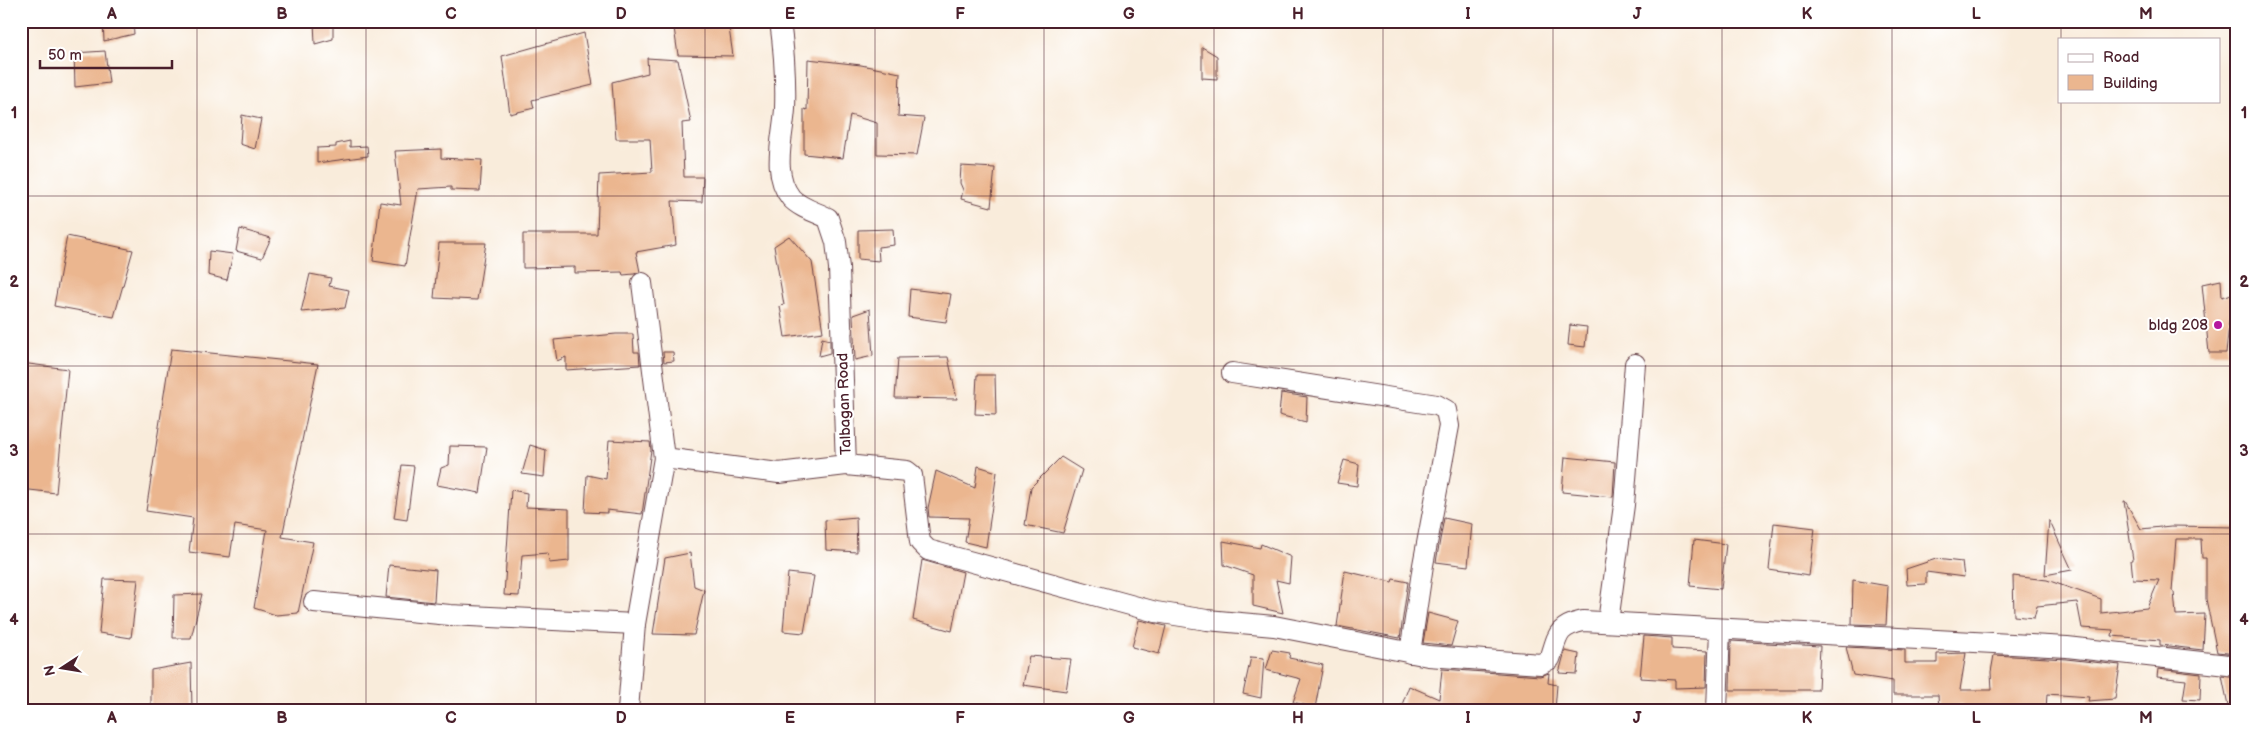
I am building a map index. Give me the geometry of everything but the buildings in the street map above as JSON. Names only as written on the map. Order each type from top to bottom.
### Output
[{"type":"street","name":"Talbagan Road","points":[[664,458],[779,473],[846,465],[842,383],[842,320],[836,242],[828,218],[804,208],[792,199],[783,185],[779,166],[785,108],[783,40],[780,21]]},
{"type":"street","points":[[628,710],[635,624],[664,458],[642,283]]},
{"type":"street","points":[[1608,622],[1624,505],[1635,364]]},
{"type":"street","points":[[1232,373],[1437,405],[1446,410],[1449,417],[1449,426],[1423,565],[1410,653]]},
{"type":"street","points":[[846,465],[907,471],[912,474],[919,537],[922,546],[928,550],[1156,612],[1207,620],[1274,626],[1410,653],[1542,664],[1550,659],[1556,636],[1571,623],[1583,621],[2067,647],[2237,666]]},
{"type":"street","points":[[314,602],[450,615],[635,624]]},
{"type":"street","points":[[1717,710],[1720,629]]},
{"type":"place","name":"bldg 208","points":[[2218,325]]}]
